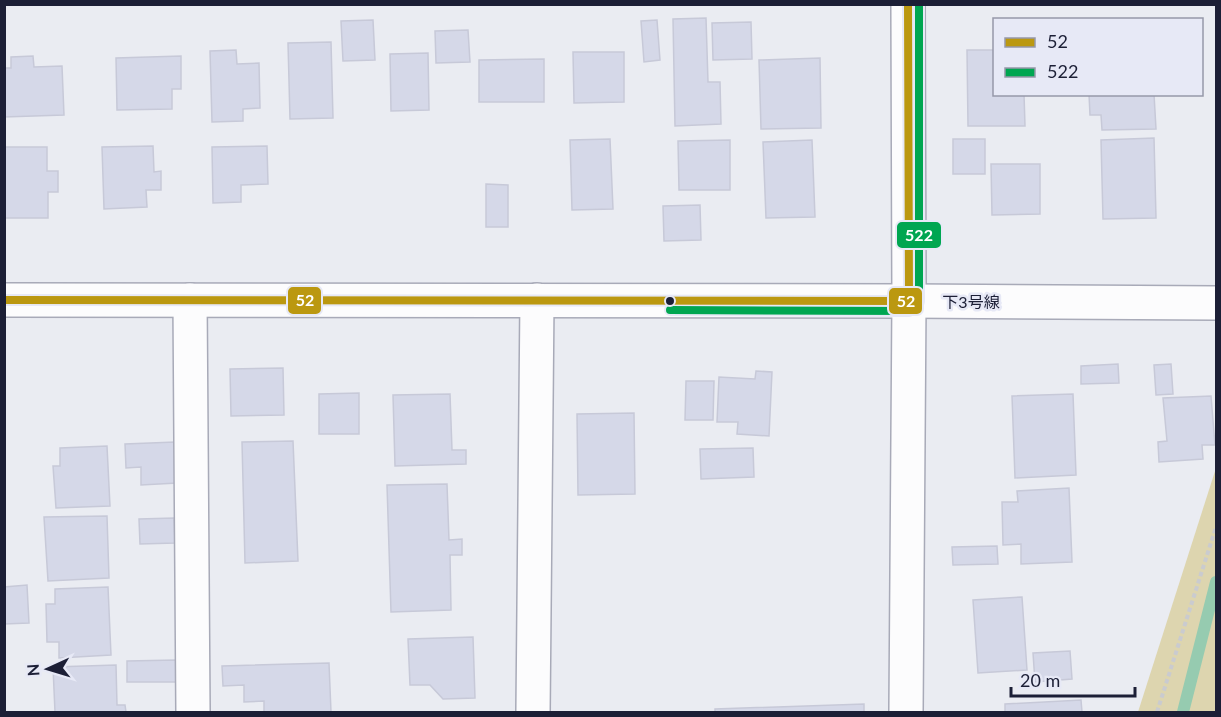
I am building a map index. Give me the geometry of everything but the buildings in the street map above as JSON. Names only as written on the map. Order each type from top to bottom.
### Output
[{"type":"street","points":[[906,712],[909,301],[908,4]]},
{"type":"street","name":"下3号線","points":[[4,300],[1216,303]]},
{"type":"street","points":[[190,300],[193,712]]},
{"type":"street","points":[[533,712],[537,300]]},
{"type":"path","points":[[1157,712],[1216,527]]},
{"type":"shaded area","points":[[1216,468],[1216,712],[1138,712]]},
{"type":"waterway","points":[[1183,712],[1216,582]]},
{"type":"transit line","name":"52","points":[[4,300],[909,301],[908,4]]},
{"type":"transit line","name":"522","points":[[670,310],[909,311],[917,308],[919,301],[919,4]]}]
